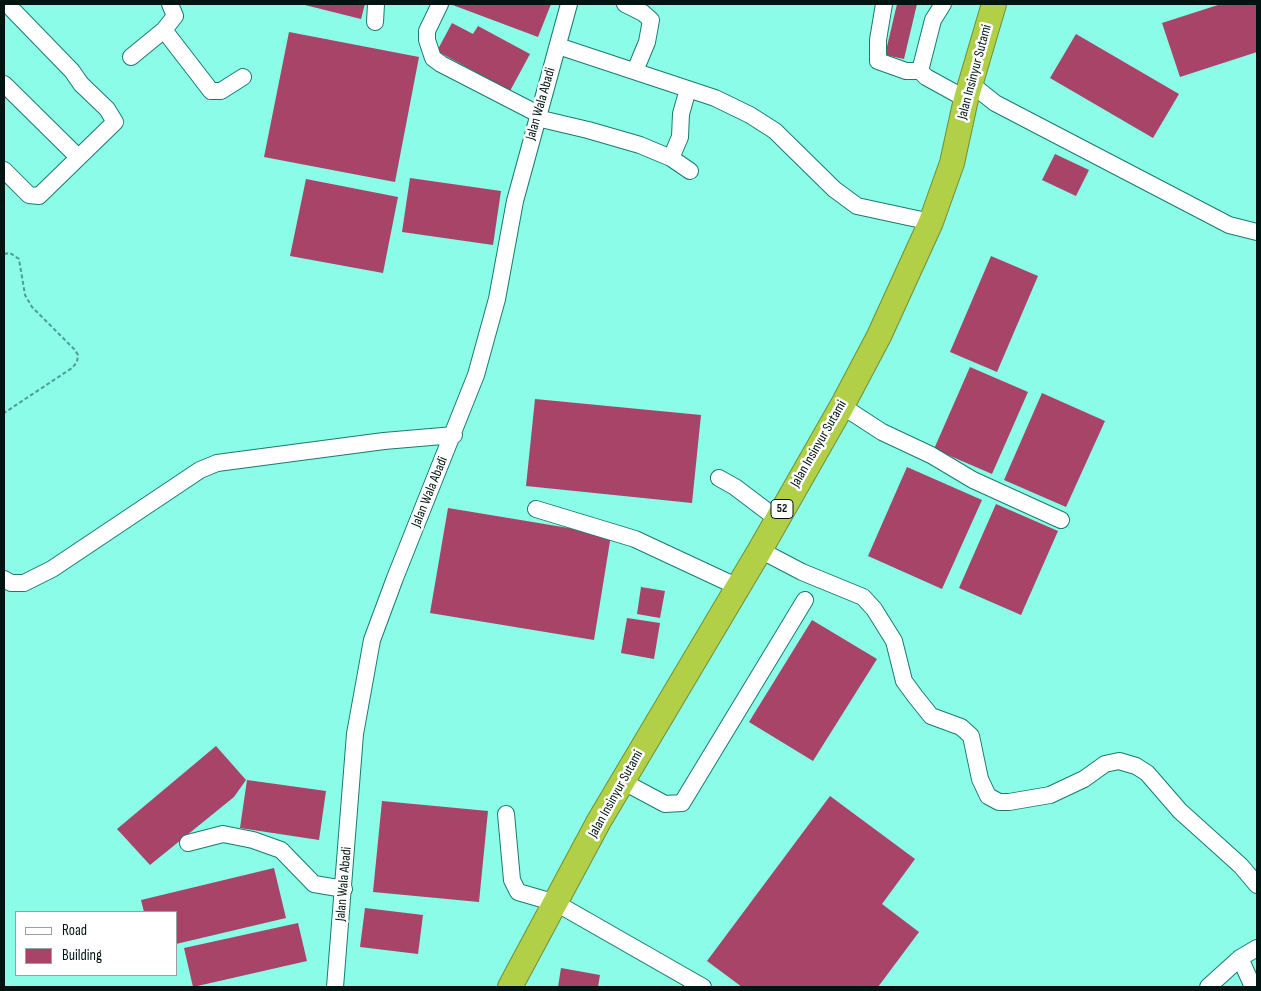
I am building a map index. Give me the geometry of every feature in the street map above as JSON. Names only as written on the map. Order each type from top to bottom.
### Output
[{"type":"highway","name":"Jalan Insinyur Sutami","points":[[510,987],[622,781],[760,550],[776,518],[842,406],[908,276],[952,163],[989,5]]},
{"type":"street","points":[[4,170],[29,195],[35,197],[44,193],[78,157],[108,132],[115,120],[7,4]]},
{"type":"street","points":[[131,57],[164,30],[176,16],[170,4]]},
{"type":"street","points":[[375,22],[376,4]]},
{"type":"street","points":[[440,4],[427,31],[426,40],[433,58],[441,64],[537,116],[640,145],[671,158],[690,171]]},
{"type":"street","name":"Jalan Wala Abadi","points":[[335,987],[355,734],[372,640],[476,375],[497,299],[515,201],[569,4]]},
{"type":"street","points":[[624,4],[643,13],[651,20],[647,42],[635,71]]},
{"type":"street","points":[[884,4],[878,40],[878,61],[906,71],[920,70]]},
{"type":"street","points":[[942,4],[933,20],[920,70],[921,74],[968,91],[994,103],[1229,225],[1257,232]]},
{"type":"street","points":[[164,30],[211,91],[221,91],[243,76]]},
{"type":"street","points":[[558,46],[715,98],[750,115],[775,131],[834,189],[857,206],[930,222]]},
{"type":"street","points":[[4,84],[78,157]]},
{"type":"street","points":[[671,158],[680,137],[681,114],[688,89]]},
{"type":"street","points":[[842,406],[882,432],[931,455],[973,480],[1061,520]]},
{"type":"street","points":[[4,579],[11,583],[24,583],[52,569],[200,470],[217,463],[384,441],[454,435]]},
{"type":"street","points":[[719,478],[736,487],[776,518]]},
{"type":"street","points":[[536,509],[635,539],[738,587]]},
{"type":"street","points":[[760,550],[802,572],[863,597],[874,609],[894,640],[904,681],[914,696],[931,716],[961,727],[971,736],[980,779],[988,796],[999,802],[1008,802],[1050,795],[1084,779],[1106,764],[1119,761],[1136,766],[1147,773],[1180,811],[1241,866],[1257,884]]},
{"type":"street","points":[[622,781],[665,804],[682,803],[805,600]]},
{"type":"street","points":[[506,814],[514,887],[523,893],[556,903],[703,987]]},
{"type":"street","points":[[188,843],[223,834],[253,840],[281,850],[314,884],[344,889]]},
{"type":"street","points":[[1208,987],[1240,958],[1257,948]]},
{"type":"street","points":[[1240,958],[1253,987]]},
{"type":"path","points":[[4,254],[10,253],[19,258],[25,295],[32,307],[78,355],[77,362],[72,368],[4,413]]},
{"type":"building","points":[[301,4],[365,4],[361,19]]},
{"type":"building","points":[[450,4],[551,4],[538,37]]},
{"type":"building","points":[[897,4],[917,4],[904,59],[885,55]]},
{"type":"building","points":[[1221,4],[1257,4],[1257,52],[1180,77],[1162,23]]},
{"type":"building","points":[[452,23],[473,34],[478,26],[530,54],[510,91],[437,51]]},
{"type":"building","points":[[289,32],[419,57],[395,182],[264,157]]},
{"type":"building","points":[[1076,34],[1179,94],[1153,138],[1050,78]]},
{"type":"building","points":[[1055,154],[1089,170],[1076,196],[1042,180]]},
{"type":"building","points":[[410,178],[501,191],[493,245],[402,232]]},
{"type":"building","points":[[306,179],[398,197],[383,273],[290,256]]},
{"type":"building","points":[[991,256],[1038,276],[997,372],[950,352]]},
{"type":"building","points":[[970,367],[1028,392],[992,474],[934,449]]},
{"type":"building","points":[[1042,393],[1105,421],[1066,507],[1004,480]]},
{"type":"building","points":[[535,399],[701,415],[692,503],[526,486]]},
{"type":"building","points":[[907,467],[982,500],[942,589],[868,556]]},
{"type":"building","points":[[996,504],[1058,531],[1021,615],[959,588]]},
{"type":"building","points":[[448,508],[611,535],[594,640],[430,613]]},
{"type":"building","points":[[641,587],[665,591],[660,618],[637,614]]},
{"type":"building","points":[[627,618],[660,623],[654,659],[621,653]]},
{"type":"building","points":[[812,620],[877,659],[813,761],[749,722]]},
{"type":"building","points":[[216,746],[246,780],[234,797],[150,865],[117,829]]},
{"type":"building","points":[[247,780],[326,791],[319,840],[240,828]]},
{"type":"building","points":[[830,796],[915,859],[882,904],[919,932],[878,987],[742,987],[707,961]]},
{"type":"building","points":[[382,801],[488,811],[479,902],[373,892]]},
{"type":"building","points":[[274,868],[286,918],[178,944],[178,911],[144,911],[141,900]]},
{"type":"building","points":[[365,908],[423,915],[418,954],[360,947]]},
{"type":"building","points":[[298,923],[307,961],[193,987],[184,948]]},
{"type":"building","points":[[561,968],[600,975],[598,987],[558,987]]}]
